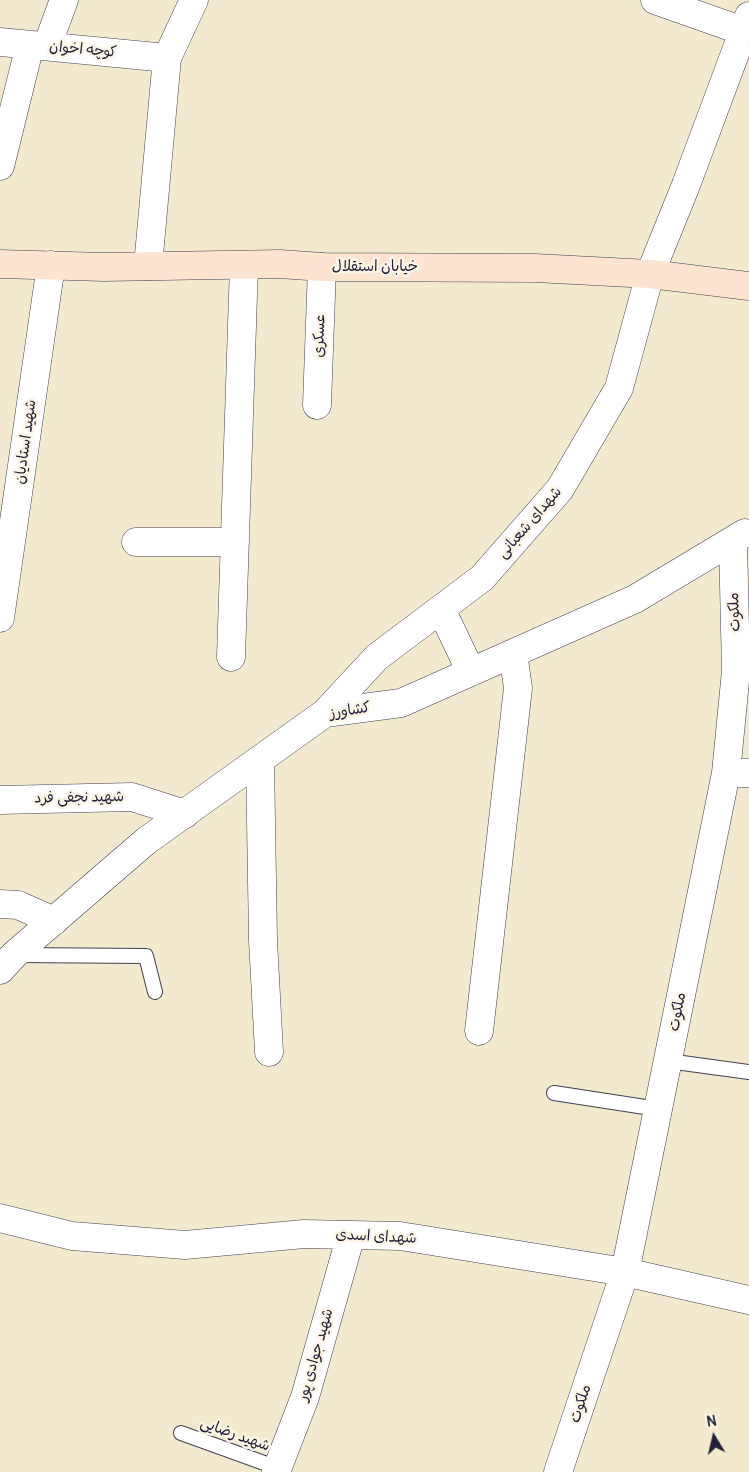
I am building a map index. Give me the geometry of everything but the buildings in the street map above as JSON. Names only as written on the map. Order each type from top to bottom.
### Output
[{"type":"street","points":[[0,166],[39,45],[64,0]]},
{"type":"street","points":[[148,266],[167,58],[194,0]]},
{"type":"street","points":[[655,0],[746,24]]},
{"type":"street","name":"شهدای شعبانی","points":[[325,713],[377,657],[482,578],[560,489],[619,388],[650,274],[686,185],[746,24]]},
{"type":"street","name":"کوچه اخوان","points":[[0,42],[167,58]]},
{"type":"street","name":"خیابان استقلال","points":[[0,264],[535,268],[650,274],[749,286]]},
{"type":"street","name":"شهید استادیان","points":[[0,618],[4,567],[51,265]]},
{"type":"street","points":[[231,657],[244,265]]},
{"type":"street","name":"عسکری","points":[[317,405],[322,267]]},
{"type":"street","name":"کشاورز","points":[[7,963],[146,841],[325,713],[401,703],[635,599],[741,536]]},
{"type":"street","name":"ملکوت","points":[[558,1472],[625,1272],[668,1061],[738,773],[736,671],[741,536]]},
{"type":"street","points":[[136,542],[235,542]]},
{"type":"street","points":[[441,609],[471,672]]},
{"type":"street","points":[[479,1031],[518,688],[513,653]]},
{"type":"street","points":[[260,760],[263,940],[269,1052]]},
{"type":"street","name":"شهید نجفی فرد","points":[[0,800],[132,798],[185,814]]},
{"type":"street","points":[[0,904],[18,905],[54,921]]},
{"type":"street","name":"شهدای اسدی","points":[[0,1218],[72,1236],[185,1244],[304,1234],[400,1236],[625,1272],[749,1300]]},
{"type":"street","name":"شهید جوادی پور","points":[[277,1470],[304,1397],[351,1235]]},
{"type":"lane","points":[[7,963],[146,956],[155,992]]},
{"type":"lane","points":[[668,1061],[749,1072]]},
{"type":"lane","points":[[554,1093],[658,1108]]},
{"type":"lane","name":"شهید رضایی","points":[[181,1433],[277,1470]]}]
